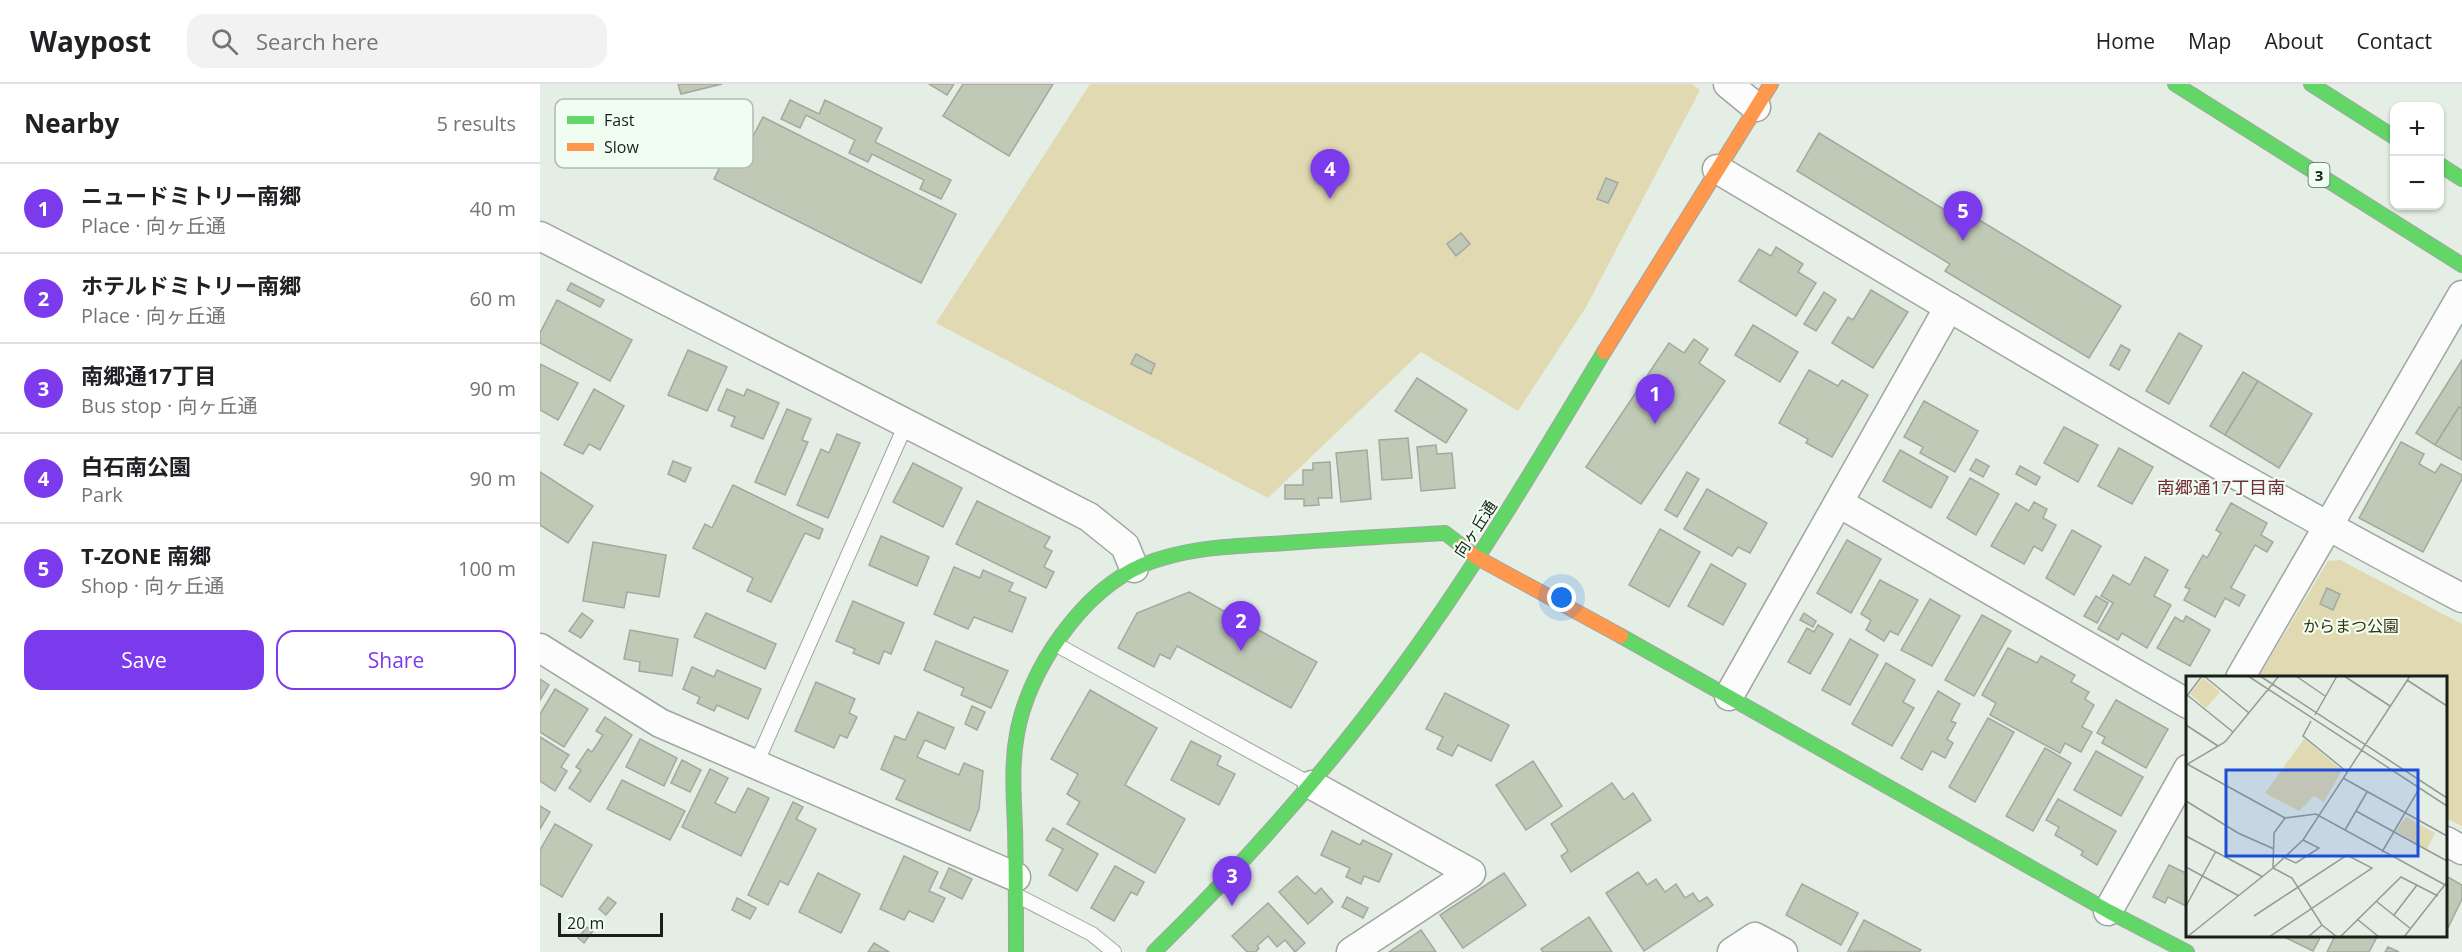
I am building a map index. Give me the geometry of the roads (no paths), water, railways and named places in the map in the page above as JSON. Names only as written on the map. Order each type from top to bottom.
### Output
[{"type":"street","points":[[1728,84],[1764,96]]},
{"type":"street","name":"3","points":[[2175,84],[2462,265]]},
{"type":"street","points":[[2311,84],[2390,133]]},
{"type":"street","name":"向ヶ丘通","points":[[1154,952],[1224,881],[1312,785],[1393,680],[1566,417],[1764,96]]},
{"type":"street","points":[[2444,168],[2462,179]]},
{"type":"street","points":[[1717,169],[2326,527],[2462,598]]},
{"type":"street","points":[[540,236],[1089,517],[1125,546],[1134,568]]},
{"type":"street","points":[[2241,676],[2462,296]]},
{"type":"street","points":[[1729,696],[1949,307]]},
{"type":"street","points":[[1839,503],[2186,703]]},
{"type":"street","points":[[1016,952],[1013,770],[1020,721],[1036,677],[1057,645],[1100,594],[1134,568],[1186,552],[1216,547],[1445,533],[1476,557],[2187,952]]},
{"type":"street","points":[[540,648],[660,723],[756,764],[1016,886]]},
{"type":"street","points":[[2108,910],[2186,771]]},
{"type":"street","points":[[1312,785],[1471,873],[1352,952]]},
{"type":"street","points":[[2447,842],[2462,850]]},
{"type":"street","points":[[1732,952],[1755,937],[1783,952]]},
{"type":"lane","points":[[756,764],[906,424]]},
{"type":"lane","points":[[1057,645],[1312,785]]},
{"type":"lane","points":[[1016,886],[1092,934],[1114,952]]},
{"type":"place","name":"白石南公園","points":[[1330,199]]},
{"type":"place","name":"T-ZONE 南郷","points":[[1963,241]]},
{"type":"place","name":"ニュードミトリー南郷","points":[[1655,424]]},
{"type":"place","name":"ホテルドミトリー南郷","points":[[1241,651]]},
{"type":"place","name":"南郷通17丁目","points":[[1232,906]]},
{"type":"district","name":"南郷通17丁目南","points":[[2221,487]]},
{"type":"park label","name":"からまつ公園","points":[[2351,626]]}]
